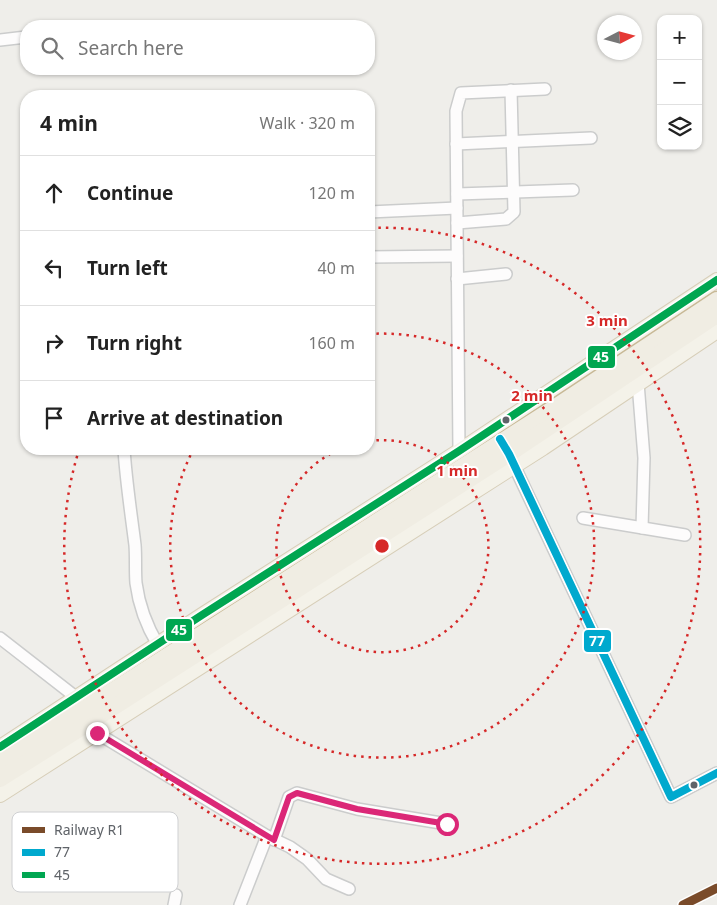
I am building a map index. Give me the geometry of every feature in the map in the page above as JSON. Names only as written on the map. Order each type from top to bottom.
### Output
[{"type":"highway","points":[[0,779],[91,730],[505,447],[570,398],[717,300]]},
{"type":"highway","points":[[0,763],[717,315]]},
{"type":"main road","points":[[505,447],[717,280]]},
{"type":"main road","points":[[0,747],[459,451],[505,447],[638,383],[717,331]]},
{"type":"main road","points":[[0,794],[91,730]]},
{"type":"street","points":[[0,40],[20,38]]},
{"type":"street","points":[[459,451],[456,111],[461,93],[545,88]]},
{"type":"street","points":[[457,223],[506,219],[514,212],[511,90]]},
{"type":"street","points":[[456,144],[591,138]]},
{"type":"street","points":[[457,194],[573,190]]},
{"type":"street","points":[[375,212],[457,208]]},
{"type":"street","points":[[375,257],[457,256]]},
{"type":"street","points":[[457,279],[506,274]]},
{"type":"street","points":[[638,383],[644,458],[642,528]]},
{"type":"street","points":[[505,447],[671,797],[717,773]]},
{"type":"street","points":[[124,455],[135,546],[136,583],[142,611],[158,645]]},
{"type":"street","points":[[583,518],[685,536]]},
{"type":"street","points":[[0,638],[77,698]]},
{"type":"street","points":[[91,730],[271,838],[290,847],[307,859],[326,879],[349,888]]},
{"type":"street","points":[[240,905],[289,797],[297,793],[357,809],[447,824]]},
{"type":"railway","points":[[697,905],[717,894]]},
{"type":"rail line","name":"R1","points":[[683,905],[717,888]]},
{"type":"transit line","name":"45","points":[[0,747],[459,451],[717,280]]},
{"type":"transit line","name":"77","points":[[500,439],[509,454],[671,797],[717,773]]},
{"type":"route","points":[[97,733],[274,840],[289,797],[294,793],[301,793],[357,809],[447,824]]}]
